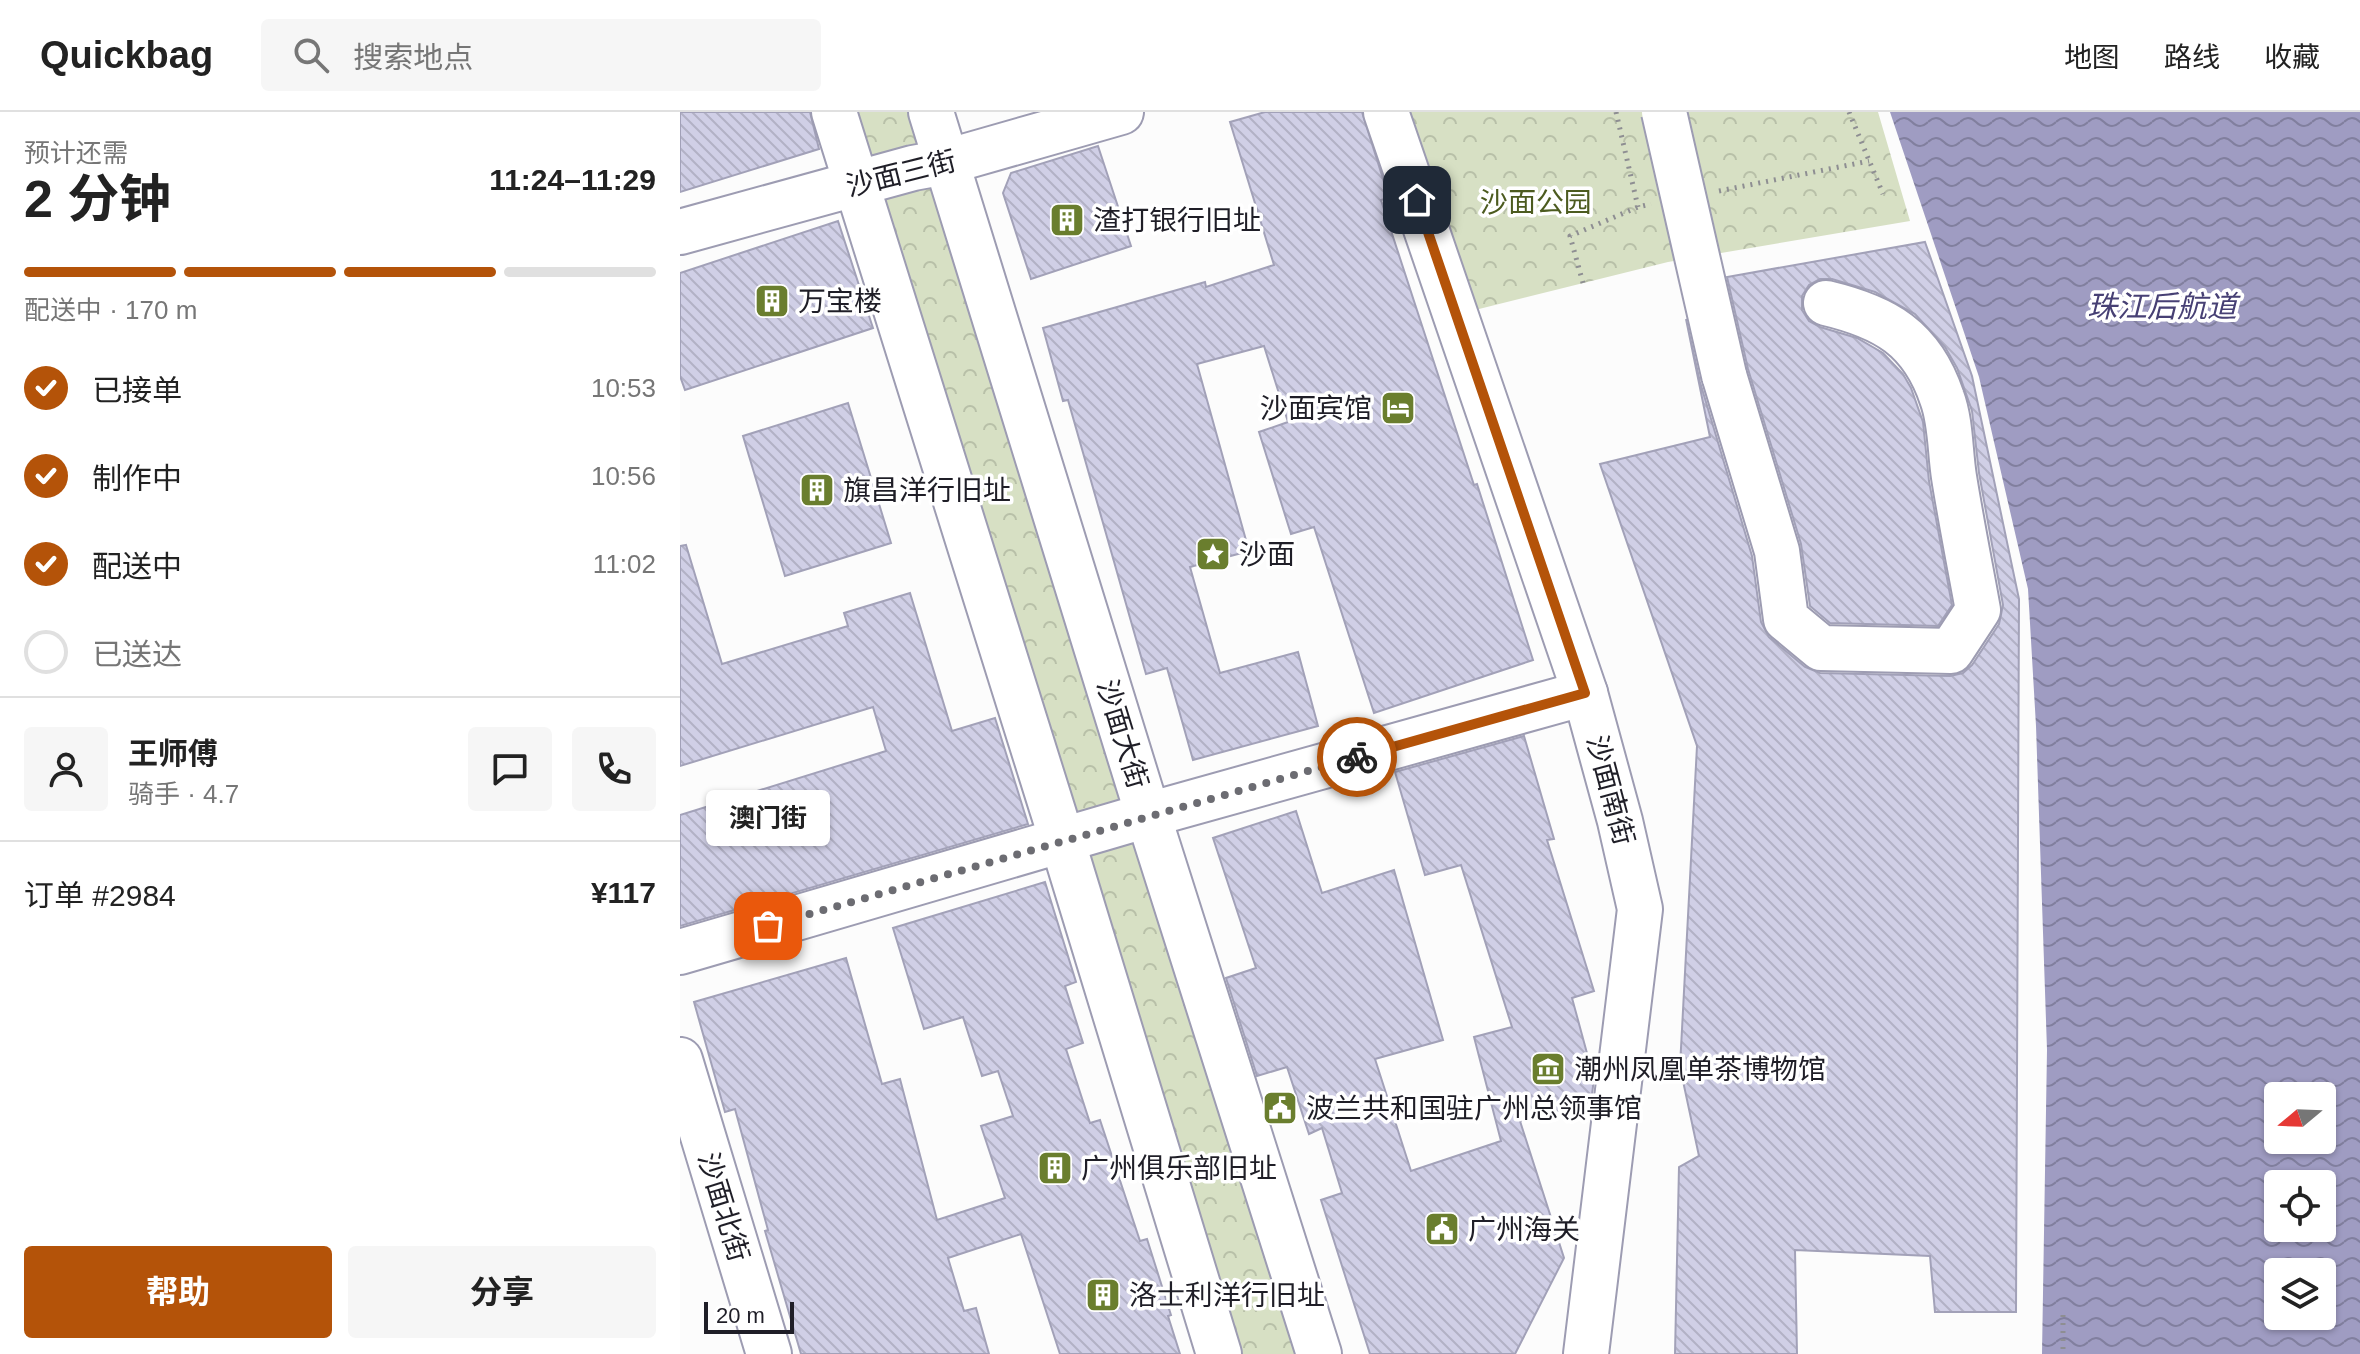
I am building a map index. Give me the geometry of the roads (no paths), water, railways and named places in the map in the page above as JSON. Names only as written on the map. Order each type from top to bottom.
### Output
[{"type":"street","points":[[834,112],[1219,1354]]},
{"type":"street","name":"沙面大街","points":[[931,112],[1148,815],[1319,1354]]},
{"type":"street","name":"沙面三街","points":[[680,232],[1121,112]]},
{"type":"street","name":"沙面南街","points":[[1386,112],[1585,693],[1640,909],[1586,1354]]},
{"type":"street","points":[[1664,112],[1724,375],[1777,551],[1786,619],[1821,648],[1951,651],[1978,610],[1943,400],[1924,358],[1894,328],[1863,312],[1826,303]]},
{"type":"street","points":[[680,952],[1148,815],[1585,693]]},
{"type":"street","name":"沙面北街","points":[[680,1060],[769,1354]]},
{"type":"water","name":"珠江后航道","points":[[1890,112],[2360,112],[2360,1354],[2042,1354],[2047,1050],[2028,589],[1979,377]]},
{"type":"place","name":"渣打银行旧址","points":[[1067,220]]},
{"type":"place","name":"万宝楼","points":[[772,301]]},
{"type":"place","name":"沙面宾馆","points":[[1398,408]]},
{"type":"place","name":"旗昌洋行旧址","points":[[817,490]]},
{"type":"place","name":"沙面","points":[[1213,554]]},
{"type":"place","name":"澳门街","points":[[768,926]]},
{"type":"place","name":"潮州凤凰单茶博物馆","points":[[1548,1069]]},
{"type":"place","name":"波兰共和国驻广州总领事馆","points":[[1280,1108]]},
{"type":"place","name":"广州俱乐部旧址","points":[[1055,1168]]},
{"type":"place","name":"广州海关","points":[[1442,1229]]},
{"type":"place","name":"洛士利洋行旧址","points":[[1103,1295]]},
{"type":"park label","name":"沙面公园","points":[[1536,202]]}]
